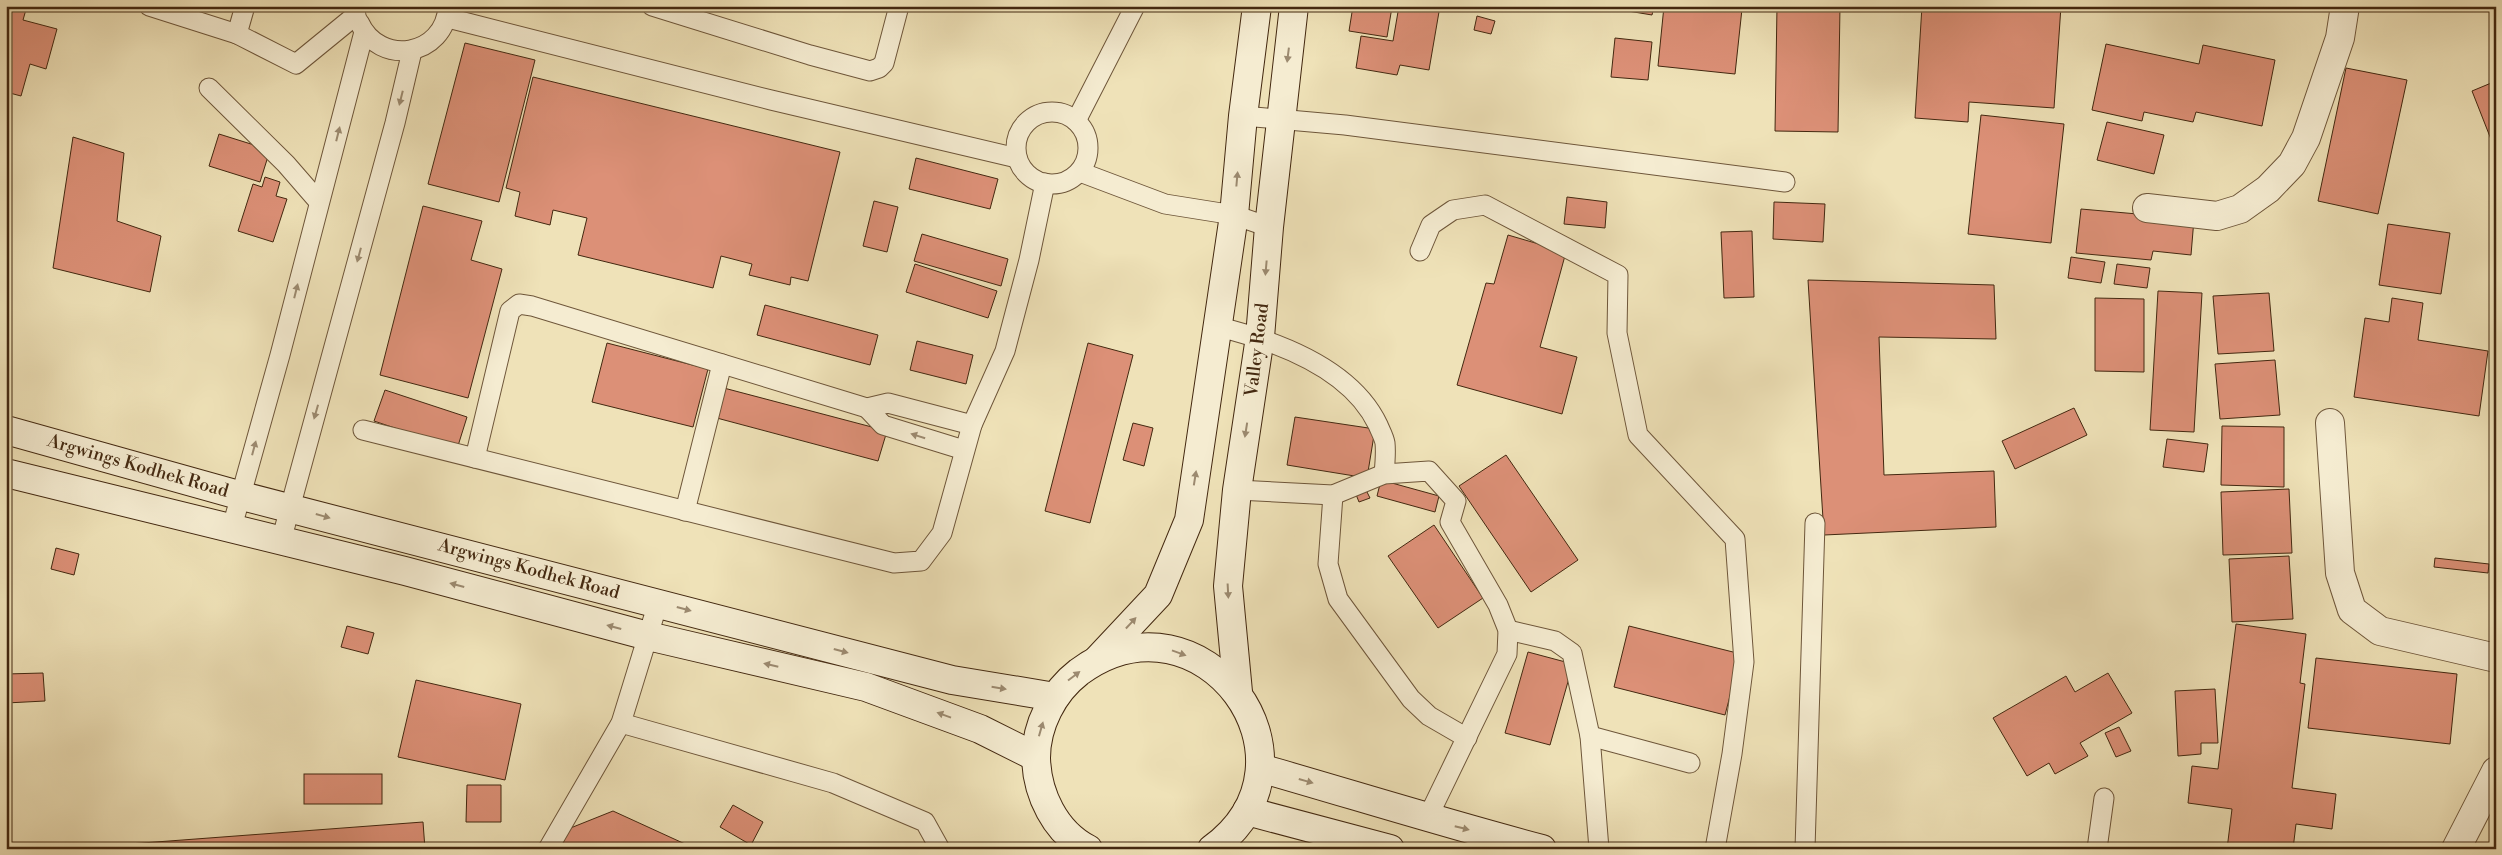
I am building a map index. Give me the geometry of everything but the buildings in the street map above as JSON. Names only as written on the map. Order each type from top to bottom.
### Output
[{"type":"main road","points":[[1088,849],[1076,842],[1058,837],[1038,780],[1036,756],[1038,735],[1055,697],[1068,681],[1098,659],[1158,595],[1189,520],[1219,327],[1234,214],[1243,116],[1257,6]]},
{"type":"main road","name":"Valley Road","points":[[1238,692],[1228,586],[1237,490],[1260,337],[1269,226],[1294,6]]},
{"type":"main road","points":[[2147,208],[2217,216],[2240,209],[2268,189],[2292,164],[2306,138],[2340,38],[2346,6]]},
{"type":"main road","points":[[2330,423],[2340,573],[2352,610],[2380,632],[2496,658]]},
{"type":"main road","name":"Argwings Kodhek Road","points":[[6,430],[242,496],[952,680],[1055,697]]},
{"type":"main road","name":"Argwings Kodhek Road","points":[[6,473],[232,527],[648,636],[866,687],[980,729],[1036,756]]},
{"type":"main road","points":[[1098,659],[1135,647],[1174,650],[1210,666],[1238,692],[1256,728],[1260,768],[1256,790],[1247,811],[1228,837],[1212,849]]},
{"type":"main road","points":[[1260,768],[1428,818],[1542,849]]},
{"type":"main road","points":[[2456,849],[2496,771]]},
{"type":"main road","points":[[1247,811],[1390,849]]},
{"type":"lane","points":[[149,6],[237,34],[296,64],[359,18]]},
{"type":"lane","points":[[237,34],[245,6]]},
{"type":"lane","points":[[652,6],[810,55],[870,71],[879,68],[884,63],[899,6]]},
{"type":"lane","points":[[1076,121],[1135,6]]},
{"type":"lane","points":[[359,18],[384,48],[412,51],[428,44],[440,33],[448,12],[771,100],[1017,158]]},
{"type":"lane","points":[[232,527],[242,496],[319,202],[359,18]]},
{"type":"lane","points":[[282,541],[395,123],[412,51]]},
{"type":"lane","points":[[209,88],[286,164],[319,202]]},
{"type":"lane","points":[[1041,112],[1060,112],[1076,121],[1087,136],[1088,154],[1080,172],[1064,182],[1045,183],[1027,174],[1017,158],[1016,139],[1025,123],[1041,112]]},
{"type":"lane","points":[[1243,116],[1281,118],[1785,182]]},
{"type":"lane","points":[[1080,172],[1165,204],[1234,214],[1269,226]]},
{"type":"lane","points":[[363,430],[894,563],[921,561],[942,533],[972,425],[1005,351],[1045,183]]},
{"type":"lane","points":[[1420,251],[1431,225],[1454,210],[1485,205],[1618,275],[1617,334],[1638,435],[1735,539],[1744,662],[1732,754],[1715,849]]},
{"type":"lane","points":[[475,458],[510,311],[519,304],[532,306],[867,408],[883,425],[964,450]]},
{"type":"lane","points":[[1219,327],[1260,337],[1306,358],[1347,383],[1371,411],[1385,441],[1384,474]]},
{"type":"lane","points":[[685,511],[722,364]]},
{"type":"lane","points":[[867,408],[888,403],[972,425]]},
{"type":"lane","points":[[1237,490],[1333,495],[1384,474],[1429,471],[1456,500],[1450,522],[1498,605],[1508,630],[1507,654],[1428,818]]},
{"type":"lane","points":[[1333,495],[1328,564],[1338,598],[1410,699],[1428,716],[1467,738]]},
{"type":"lane","points":[[1805,849],[1815,523]]},
{"type":"lane","points":[[548,849],[621,723],[658,603]]},
{"type":"lane","points":[[1508,630],[1555,641],[1572,653],[1590,736],[1598,849]]},
{"type":"lane","points":[[621,723],[833,783],[926,822],[940,849]]},
{"type":"lane","points":[[1590,736],[1690,763]]},
{"type":"lane","points":[[2097,849],[2104,798]]}]
